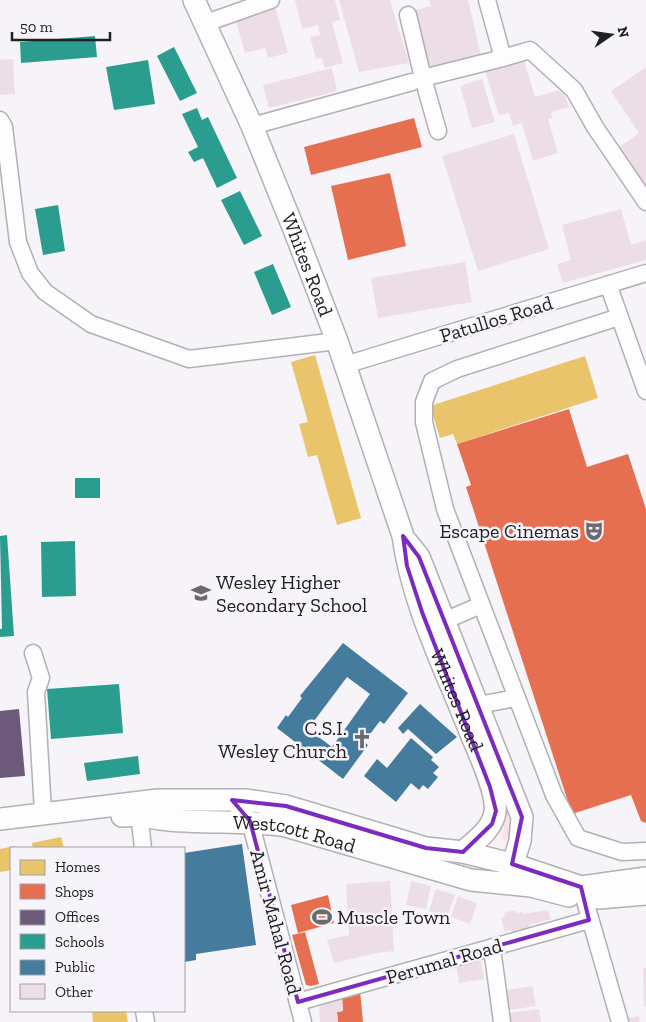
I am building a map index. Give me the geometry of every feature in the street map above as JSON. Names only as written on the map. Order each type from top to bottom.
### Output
[{"type":"main road","name":"Whites Road","points":[[194,0],[252,126],[337,341],[402,536],[407,566],[422,612],[494,796],[496,811],[492,824],[463,852]]},
{"type":"main road","name":"Whites Road","points":[[402,536],[419,557],[522,817],[520,841],[512,864]]},
{"type":"main road","name":"Westcott Road","points":[[0,819],[42,812],[158,800],[246,800],[286,806],[426,848],[463,852],[512,864],[582,893]]},
{"type":"main road","name":"Westcott Road","points":[[0,831],[139,814],[160,819],[250,821],[282,825],[471,880],[582,893]]},
{"type":"main road","points":[[508,884],[512,864]]},
{"type":"main road","points":[[582,893],[646,878]]},
{"type":"main road","points":[[582,893],[646,894]]},
{"type":"street","points":[[206,23],[271,0]]},
{"type":"street","points":[[486,0],[503,58]]},
{"type":"street","points":[[408,16],[418,80],[438,131]]},
{"type":"street","points":[[252,126],[530,50],[574,90],[596,127],[646,202]]},
{"type":"street","points":[[0,120],[4,126],[18,242],[30,273],[45,292],[91,324],[189,358],[337,341]]},
{"type":"street","name":"Patullos Road","points":[[345,365],[646,273]]},
{"type":"street","points":[[608,284],[646,391]]},
{"type":"street","points":[[619,317],[457,369],[432,381],[424,402],[424,422],[445,509],[554,795],[578,838],[622,852],[646,851]]},
{"type":"street","points":[[444,621],[481,605]]},
{"type":"street","points":[[33,653],[41,678],[36,692],[42,812]]},
{"type":"street","points":[[478,705],[516,698]]},
{"type":"street","points":[[232,800],[250,821]]},
{"type":"street","points":[[139,814],[143,847]]},
{"type":"street","name":"Amir Mahal Road","points":[[250,821],[303,1022]]},
{"type":"street","points":[[582,893],[620,1022]]},
{"type":"street","name":"Perumal Road","points":[[298,1002],[589,920]]},
{"type":"street","points":[[492,948],[502,1022]]},
{"type":"highlighted area","points":[[403,536],[419,557],[522,817],[512,864],[581,887],[589,920],[298,1002],[250,821],[232,800],[286,806],[426,848],[463,852],[492,824],[496,811],[490,787],[422,612],[407,566]]},
{"type":"shaded area","points":[[506,810],[509,810],[520,833],[513,841],[504,841],[502,838]]},
{"type":"building: Homes","points":[[315,355],[361,518],[337,525],[317,455],[308,457],[299,424],[308,422],[291,362]]},
{"type":"building: Homes","points":[[585,356],[598,398],[457,444],[453,434],[440,438],[430,406]]},
{"type":"building: Homes","points":[[61,837],[64,847],[33,847],[32,843]]},
{"type":"building: Homes","points":[[14,846],[14,847],[10,847],[10,870],[0,872],[0,849]]},
{"type":"building: Homes","points":[[92,1012],[126,1012],[128,1022],[93,1022]]},
{"type":"building: Shops","points":[[414,118],[422,147],[311,175],[304,147]]},
{"type":"building: Shops","points":[[390,173],[406,246],[348,260],[331,186]]},
{"type":"building: Shops","points":[[569,409],[587,467],[628,454],[646,509],[646,823],[641,821],[631,795],[572,814],[466,487],[471,485],[457,444]]},
{"type":"building: Shops","points":[[328,895],[334,923],[298,933],[291,905]]},
{"type":"building: Shops","points":[[305,932],[319,984],[311,986],[306,985],[292,935]]},
{"type":"building: Shops","points":[[360,990],[363,1022],[338,1022],[337,1012],[343,1011],[342,997]]},
{"type":"building: Offices","points":[[19,709],[25,776],[0,778],[0,711]]},
{"type":"building: Schools","points":[[95,36],[97,57],[21,63],[20,42]]},
{"type":"building: Schools","points":[[174,47],[197,93],[180,101],[157,56]]},
{"type":"building: Schools","points":[[148,60],[155,104],[114,110],[106,67]]},
{"type":"building: Schools","points":[[197,108],[202,120],[208,117],[237,178],[217,188],[203,158],[194,162],[188,152],[198,147],[182,114]]},
{"type":"building: Schools","points":[[240,191],[262,236],[244,245],[221,200]]},
{"type":"building: Schools","points":[[58,205],[65,251],[43,255],[35,209]]},
{"type":"building: Schools","points":[[273,264],[291,307],[272,315],[254,272]]},
{"type":"building: Schools","points":[[75,478],[100,478],[100,498],[75,498]]},
{"type":"building: Schools","points":[[7,535],[14,636],[0,637],[0,629],[2,629],[0,536]]},
{"type":"building: Schools","points":[[75,541],[76,596],[42,597],[41,542]]},
{"type":"building: Schools","points":[[119,684],[123,733],[51,739],[47,689]]},
{"type":"building: Schools","points":[[138,756],[140,774],[87,781],[84,763]]},
{"type":"building: Public","points":[[343,643],[408,693],[384,724],[380,721],[364,742],[368,745],[343,779],[277,728],[302,698],[300,696]],"holes":[[[347,677],[370,694],[332,747],[308,729]]]},
{"type":"building: Public","points":[[420,704],[457,737],[436,754],[408,729],[403,734],[398,728]]},
{"type":"building: Public","points":[[411,738],[433,757],[431,760],[439,767],[433,773],[438,777],[428,789],[423,785],[419,790],[411,783],[396,802],[364,776],[377,759],[387,768]]},
{"type":"building: Public","points":[[242,844],[256,945],[196,954],[196,960],[185,962],[185,853]]},
{"type":"building: Other","points":[[295,0],[335,0],[340,20],[332,22],[343,63],[325,68],[322,58],[316,59],[310,37],[320,35],[318,25],[302,29]]},
{"type":"building: Other","points":[[339,0],[390,0],[409,63],[359,72]]},
{"type":"building: Other","points":[[429,0],[468,0],[482,59],[426,72],[412,11],[431,6]]},
{"type":"building: Other","points":[[275,6],[288,53],[268,58],[265,48],[245,53],[235,18]]},
{"type":"building: Other","points":[[13,59],[15,94],[0,95],[0,60]]},
{"type":"building: Other","points":[[524,60],[535,97],[563,89],[569,107],[551,112],[552,118],[548,119],[558,153],[533,161],[522,123],[513,126],[509,113],[499,115],[485,71]]},
{"type":"building: Other","points":[[646,67],[646,183],[643,185],[618,148],[639,133],[611,91]]},
{"type":"building: Other","points":[[332,68],[337,91],[269,108],[263,85]]},
{"type":"building: Other","points":[[482,79],[495,122],[472,128],[460,86]]},
{"type":"building: Other","points":[[514,134],[549,249],[478,271],[442,156]]},
{"type":"building: Other","points":[[621,209],[631,245],[646,240],[646,260],[563,283],[557,264],[571,260],[562,225]]},
{"type":"building: Other","points":[[465,262],[472,302],[378,318],[371,278]]},
{"type":"building: Other","points":[[506,827],[513,827],[513,834],[507,835]]},
{"type":"building: Other","points":[[390,881],[394,951],[334,963],[327,940],[349,935],[346,884]]},
{"type":"building: Other","points":[[411,881],[431,886],[426,909],[406,905]]},
{"type":"building: Other","points":[[436,889],[455,895],[447,917],[429,911]]},
{"type":"building: Other","points":[[458,896],[477,903],[470,924],[451,917]]},
{"type":"building: Other","points":[[515,910],[516,913],[523,912],[523,914],[548,910],[551,919],[529,925],[530,930],[512,934],[511,930],[505,932],[501,918],[505,916],[504,913]]},
{"type":"building: Other","points":[[481,961],[484,979],[459,983],[456,964]]},
{"type":"building: Other","points":[[643,968],[646,968],[646,1006],[644,1006]]},
{"type":"building: Other","points":[[533,986],[536,1006],[509,1010],[506,990]]},
{"type":"building: Other","points":[[342,997],[343,1011],[337,1012],[338,1022],[320,1022],[319,1004]]},
{"type":"building: Other","points":[[539,1009],[541,1022],[508,1022],[507,1013]]},
{"type":"building: Other","points":[[639,1016],[640,1022],[628,1022],[627,1018]]},
{"type":"place","name":"Escape Cinemas","points":[[594,531]]},
{"type":"place","name":"Wesley Higher Secondary School","points":[[201,593]]},
{"type":"place","name":"C.S.I. Wesley Church","points":[[362,739]]},
{"type":"place","name":"Muscle Town","points":[[322,917]]}]
